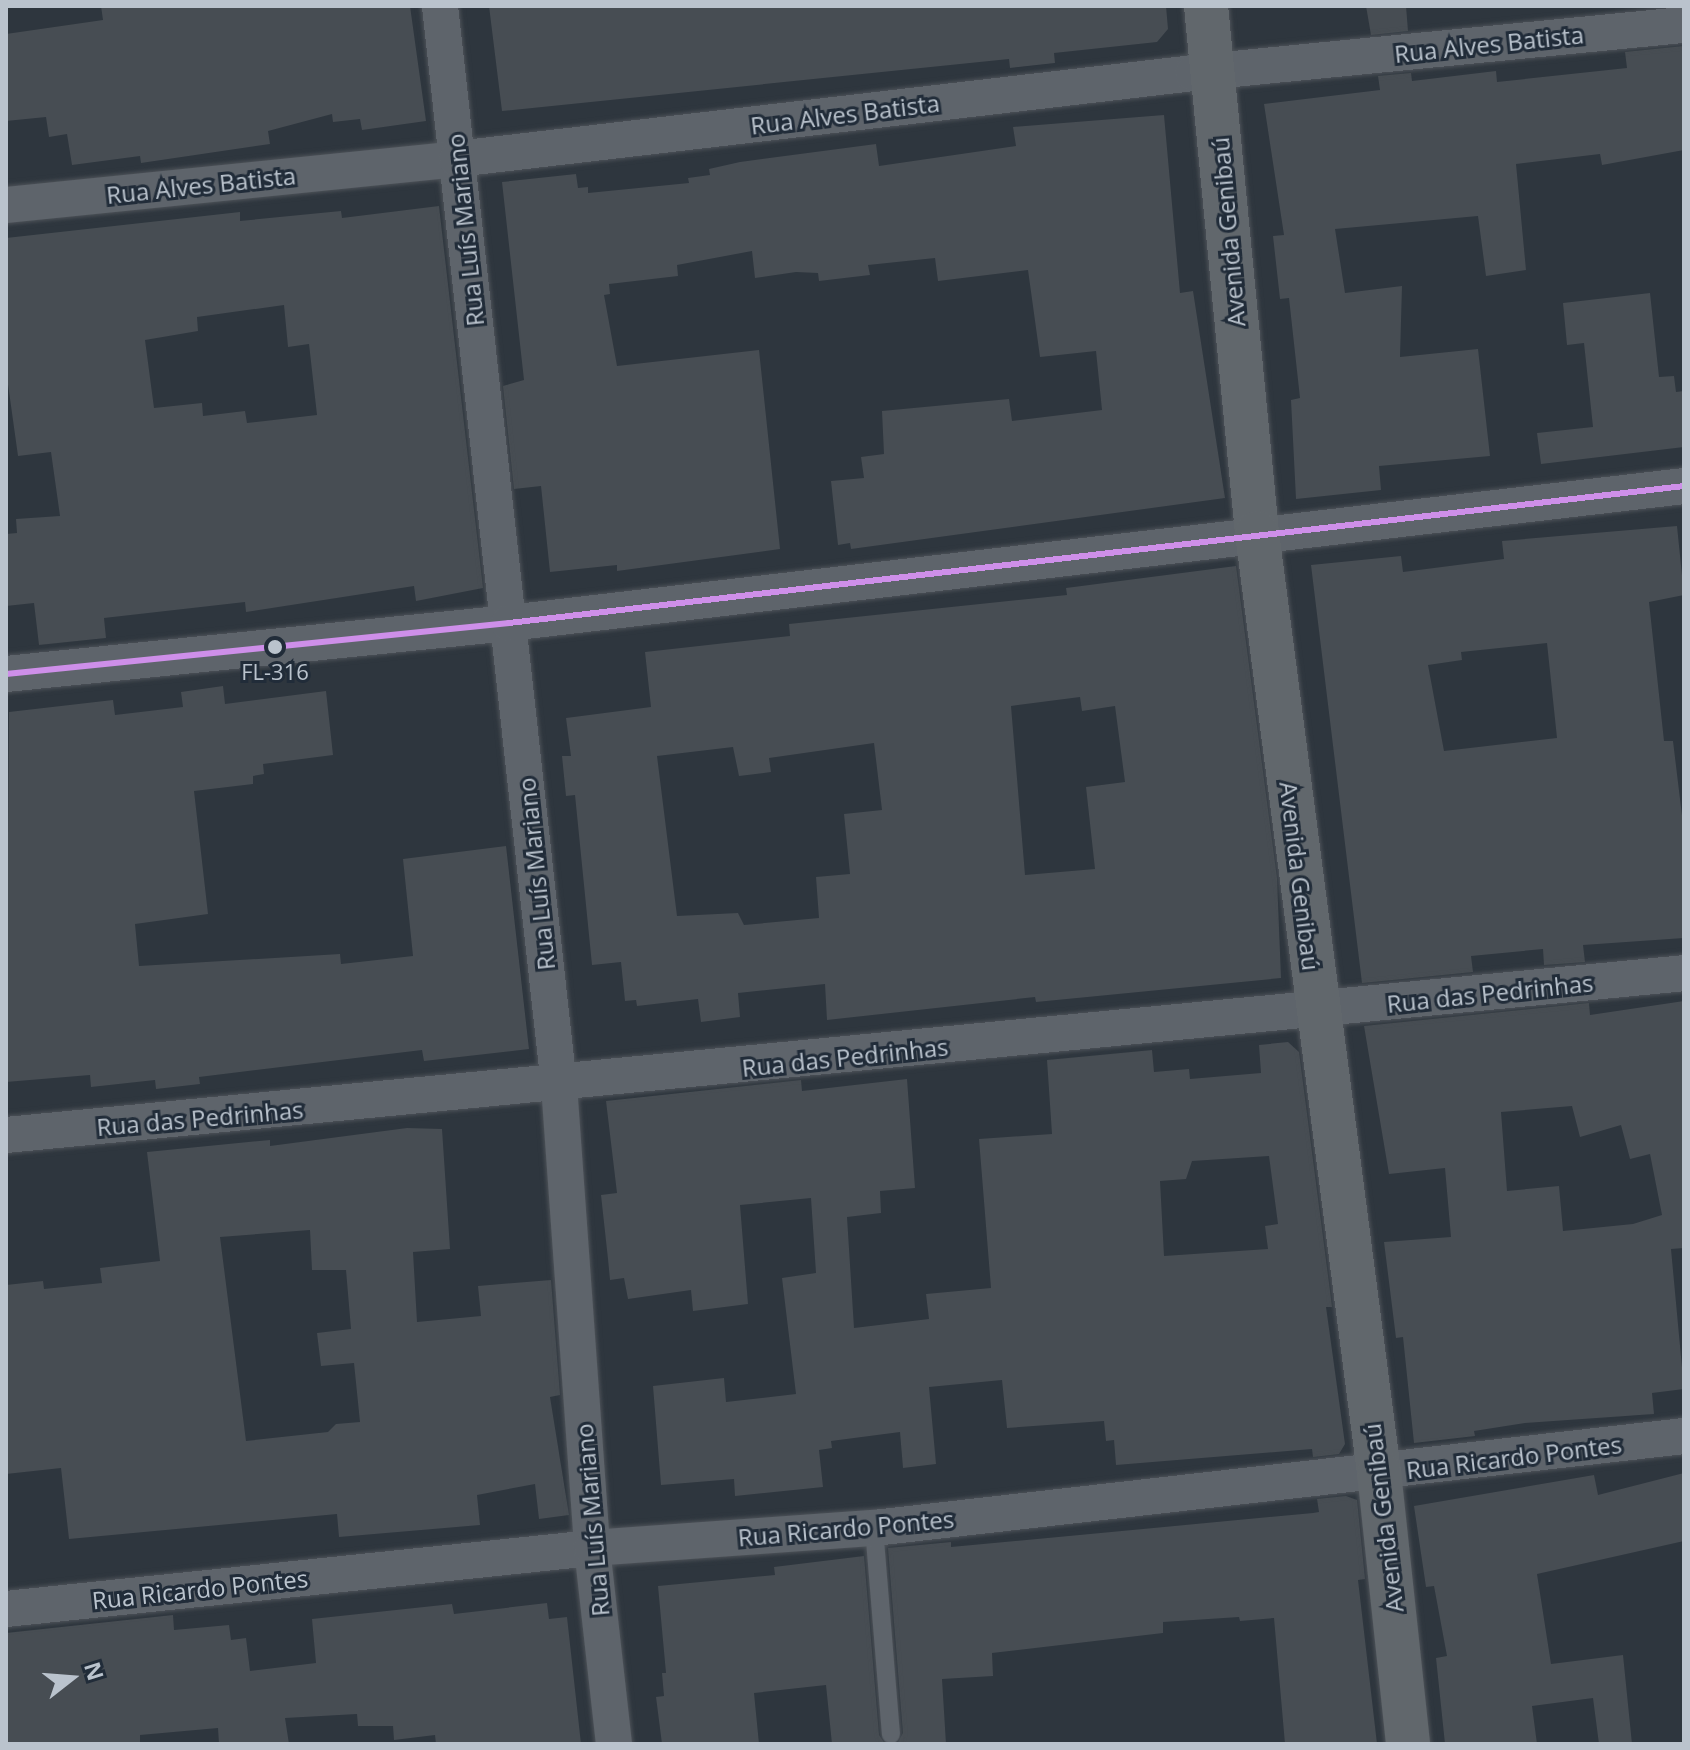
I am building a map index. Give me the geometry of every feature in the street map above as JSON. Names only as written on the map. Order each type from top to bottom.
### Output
[{"type":"main road","name":"Avenida Genibaú","points":[[1206,6],[1257,533],[1316,1010],[1379,1472],[1408,1744]]},
{"type":"street","name":"Rua Luís Mariano","points":[[440,6],[559,1085],[592,1548],[614,1744]]},
{"type":"street","name":"Rua Alves Batista","points":[[6,205],[457,159],[1213,71],[1684,25]]},
{"type":"street","points":[[6,674],[509,623],[1257,533],[1684,486]]},
{"type":"street","name":"Rua das Pedrinhas","points":[[6,1135],[559,1085],[1684,973]]},
{"type":"street","name":"Rua Ricardo Pontes","points":[[6,1609],[592,1548],[874,1528],[1684,1436]]},
{"type":"lane","points":[[874,1528],[891,1734]]},
{"type":"building","points":[[101,6],[410,6],[426,121],[362,130],[360,119],[333,122],[332,114],[268,131],[270,144],[141,163],[140,156],[72,165],[67,134],[49,137],[46,117],[6,121],[6,34],[103,20]]},
{"type":"building","points":[[489,6],[1166,6],[1168,29],[1157,42],[1054,53],[1055,63],[1010,68],[1009,59],[502,111]]},
{"type":"building","points":[[1366,6],[1406,6],[1408,31],[1371,35]]},
{"type":"building","points":[[1684,46],[1684,150],[1602,165],[1600,154],[1516,164],[1526,270],[1486,276],[1478,216],[1335,229],[1345,293],[1402,286],[1400,357],[1478,349],[1490,456],[1379,466],[1381,490],[1296,499],[1291,400],[1300,398],[1289,298],[1280,299],[1273,236],[1284,235],[1264,104],[1380,90],[1378,76],[1411,73],[1412,81],[1496,71],[1497,82],[1627,68],[1625,52]]},
{"type":"building","points":[[1164,115],[1180,293],[1193,291],[1225,498],[851,549],[850,543],[838,545],[831,481],[864,478],[861,457],[884,454],[882,411],[1009,399],[1012,421],[1102,410],[1096,351],[1040,357],[1028,270],[938,281],[935,258],[868,265],[870,275],[819,281],[818,273],[796,272],[755,278],[752,251],[677,265],[678,276],[609,284],[610,294],[604,295],[617,366],[759,350],[780,549],[617,571],[617,565],[550,572],[541,486],[514,489],[503,386],[524,380],[502,182],[576,174],[578,188],[588,187],[588,193],[689,183],[688,178],[710,175],[709,169],[740,162],[876,144],[879,166],[1016,146],[1013,127]]},
{"type":"building","points":[[439,206],[483,588],[416,601],[414,586],[246,612],[245,602],[104,618],[106,638],[39,645],[34,603],[6,606],[6,534],[17,533],[16,519],[60,516],[51,452],[18,456],[6,370],[6,238],[240,212],[240,221],[341,211],[342,218]],"holes":[[[284,305],[288,347],[309,344],[317,415],[247,423],[245,411],[203,416],[202,403],[154,408],[145,340],[198,331],[197,317]]]},
{"type":"building","points":[[1650,293],[1659,377],[1674,376],[1676,392],[1684,391],[1684,447],[1541,464],[1537,433],[1593,427],[1584,343],[1567,345],[1563,303]]},
{"type":"building","points":[[1677,526],[1684,595],[1649,602],[1664,741],[1673,741],[1684,832],[1684,938],[1583,945],[1585,962],[1544,965],[1543,949],[1471,956],[1473,972],[1362,983],[1311,565],[1401,556],[1403,572],[1504,559],[1502,541]],"holes":[[[1547,643],[1557,738],[1444,751],[1428,665],[1462,660],[1461,652]]]},
{"type":"building","points":[[1236,566],[1277,878],[1281,978],[1036,1002],[1035,997],[827,1020],[825,984],[738,993],[740,1017],[701,1022],[698,999],[637,1006],[636,1000],[625,1001],[621,962],[592,965],[575,795],[566,796],[562,756],[571,756],[566,718],[651,707],[645,652],[790,636],[789,624],[1067,595],[1066,588]],"holes":[[[1080,697],[1082,711],[1115,706],[1125,782],[1086,787],[1095,869],[1025,875],[1011,706]],[[874,743],[882,810],[844,814],[850,874],[816,877],[819,918],[744,925],[738,913],[677,916],[657,756],[733,747],[739,776],[771,772],[769,758]]]},
{"type":"building","points":[[223,686],[225,704],[326,691],[333,755],[263,764],[264,774],[253,776],[253,784],[194,791],[208,914],[135,924],[139,966],[340,954],[341,964],[413,956],[403,859],[506,846],[529,1049],[424,1061],[422,1050],[199,1077],[200,1084],[156,1089],[155,1080],[91,1087],[90,1075],[6,1082],[9,712],[113,700],[115,715],[183,707],[181,692]]},
{"type":"building","points":[[1684,1001],[1684,1248],[1671,1249],[1684,1389],[1652,1393],[1654,1414],[1525,1423],[1474,1431],[1475,1436],[1414,1443],[1403,1337],[1396,1338],[1384,1242],[1451,1237],[1445,1168],[1389,1174],[1364,1026],[1589,1003],[1590,1015]],"holes":[[[1572,1106],[1580,1137],[1621,1125],[1630,1159],[1650,1154],[1662,1215],[1633,1224],[1563,1231],[1559,1186],[1507,1191],[1501,1112]]]},
{"type":"building","points":[[1288,1042],[1299,1052],[1332,1307],[1326,1307],[1345,1444],[1339,1454],[1313,1457],[1312,1449],[1116,1465],[1114,1440],[1106,1441],[1104,1421],[1007,1428],[1002,1380],[929,1387],[936,1464],[903,1468],[900,1432],[831,1441],[832,1448],[819,1450],[823,1487],[735,1496],[734,1479],[661,1485],[653,1386],[724,1378],[726,1402],[796,1394],[782,1278],[816,1273],[811,1198],[740,1205],[748,1304],[693,1311],[691,1290],[628,1299],[624,1278],[610,1280],[601,1195],[617,1193],[606,1101],[801,1080],[802,1091],[907,1079],[915,1188],[880,1191],[881,1213],[847,1217],[854,1328],[929,1319],[926,1294],[991,1288],[979,1139],[1052,1134],[1047,1060],[1152,1050],[1154,1072],[1189,1069],[1190,1079],[1261,1073],[1259,1045]],"holes":[[[1269,1156],[1278,1224],[1265,1226],[1268,1249],[1164,1256],[1160,1181],[1186,1179],[1192,1161]]]},
{"type":"building","points":[[407,1128],[442,1129],[450,1249],[413,1252],[417,1322],[481,1316],[478,1286],[551,1280],[560,1395],[550,1397],[569,1515],[539,1519],[535,1484],[477,1495],[480,1525],[339,1537],[337,1514],[69,1539],[61,1468],[6,1474],[6,1285],[43,1281],[44,1289],[102,1283],[100,1268],[160,1261],[147,1152],[270,1140],[270,1146]],"holes":[[[310,1230],[312,1270],[346,1270],[351,1329],[317,1333],[321,1366],[354,1363],[360,1422],[336,1424],[328,1432],[246,1441],[220,1237]]]},
{"type":"building","points":[[1684,1473],[1684,1541],[1537,1574],[1551,1664],[1623,1655],[1632,1744],[1599,1744],[1593,1698],[1532,1706],[1537,1744],[1445,1744],[1436,1658],[1447,1656],[1434,1586],[1426,1587],[1414,1506],[1594,1475],[1598,1495]]},
{"type":"building","points":[[1346,1496],[1357,1500],[1365,1579],[1358,1580],[1377,1744],[1285,1744],[1274,1618],[1240,1621],[1239,1617],[1163,1622],[1163,1633],[992,1653],[993,1676],[942,1679],[946,1744],[897,1744],[903,1733],[888,1548],[951,1542],[951,1547],[1313,1513],[1319,1512],[1317,1499]]},
{"type":"building","points":[[864,1556],[879,1735],[885,1744],[832,1744],[826,1685],[754,1693],[759,1744],[662,1744],[656,1697],[664,1696],[662,1673],[666,1673],[658,1586],[775,1575],[774,1567]]},
{"type":"building","points":[[547,1603],[549,1619],[567,1617],[581,1744],[436,1744],[435,1735],[394,1740],[393,1726],[358,1726],[357,1714],[285,1718],[289,1744],[219,1744],[218,1728],[140,1735],[140,1744],[6,1744],[6,1633],[173,1615],[174,1630],[229,1625],[231,1640],[246,1638],[250,1671],[316,1663],[312,1619],[452,1604],[454,1614]]},
{"type":"transit line","points":[[6,674],[509,623],[1684,486]]},
{"type":"place","name":"FL-316","points":[[275,647]]}]
